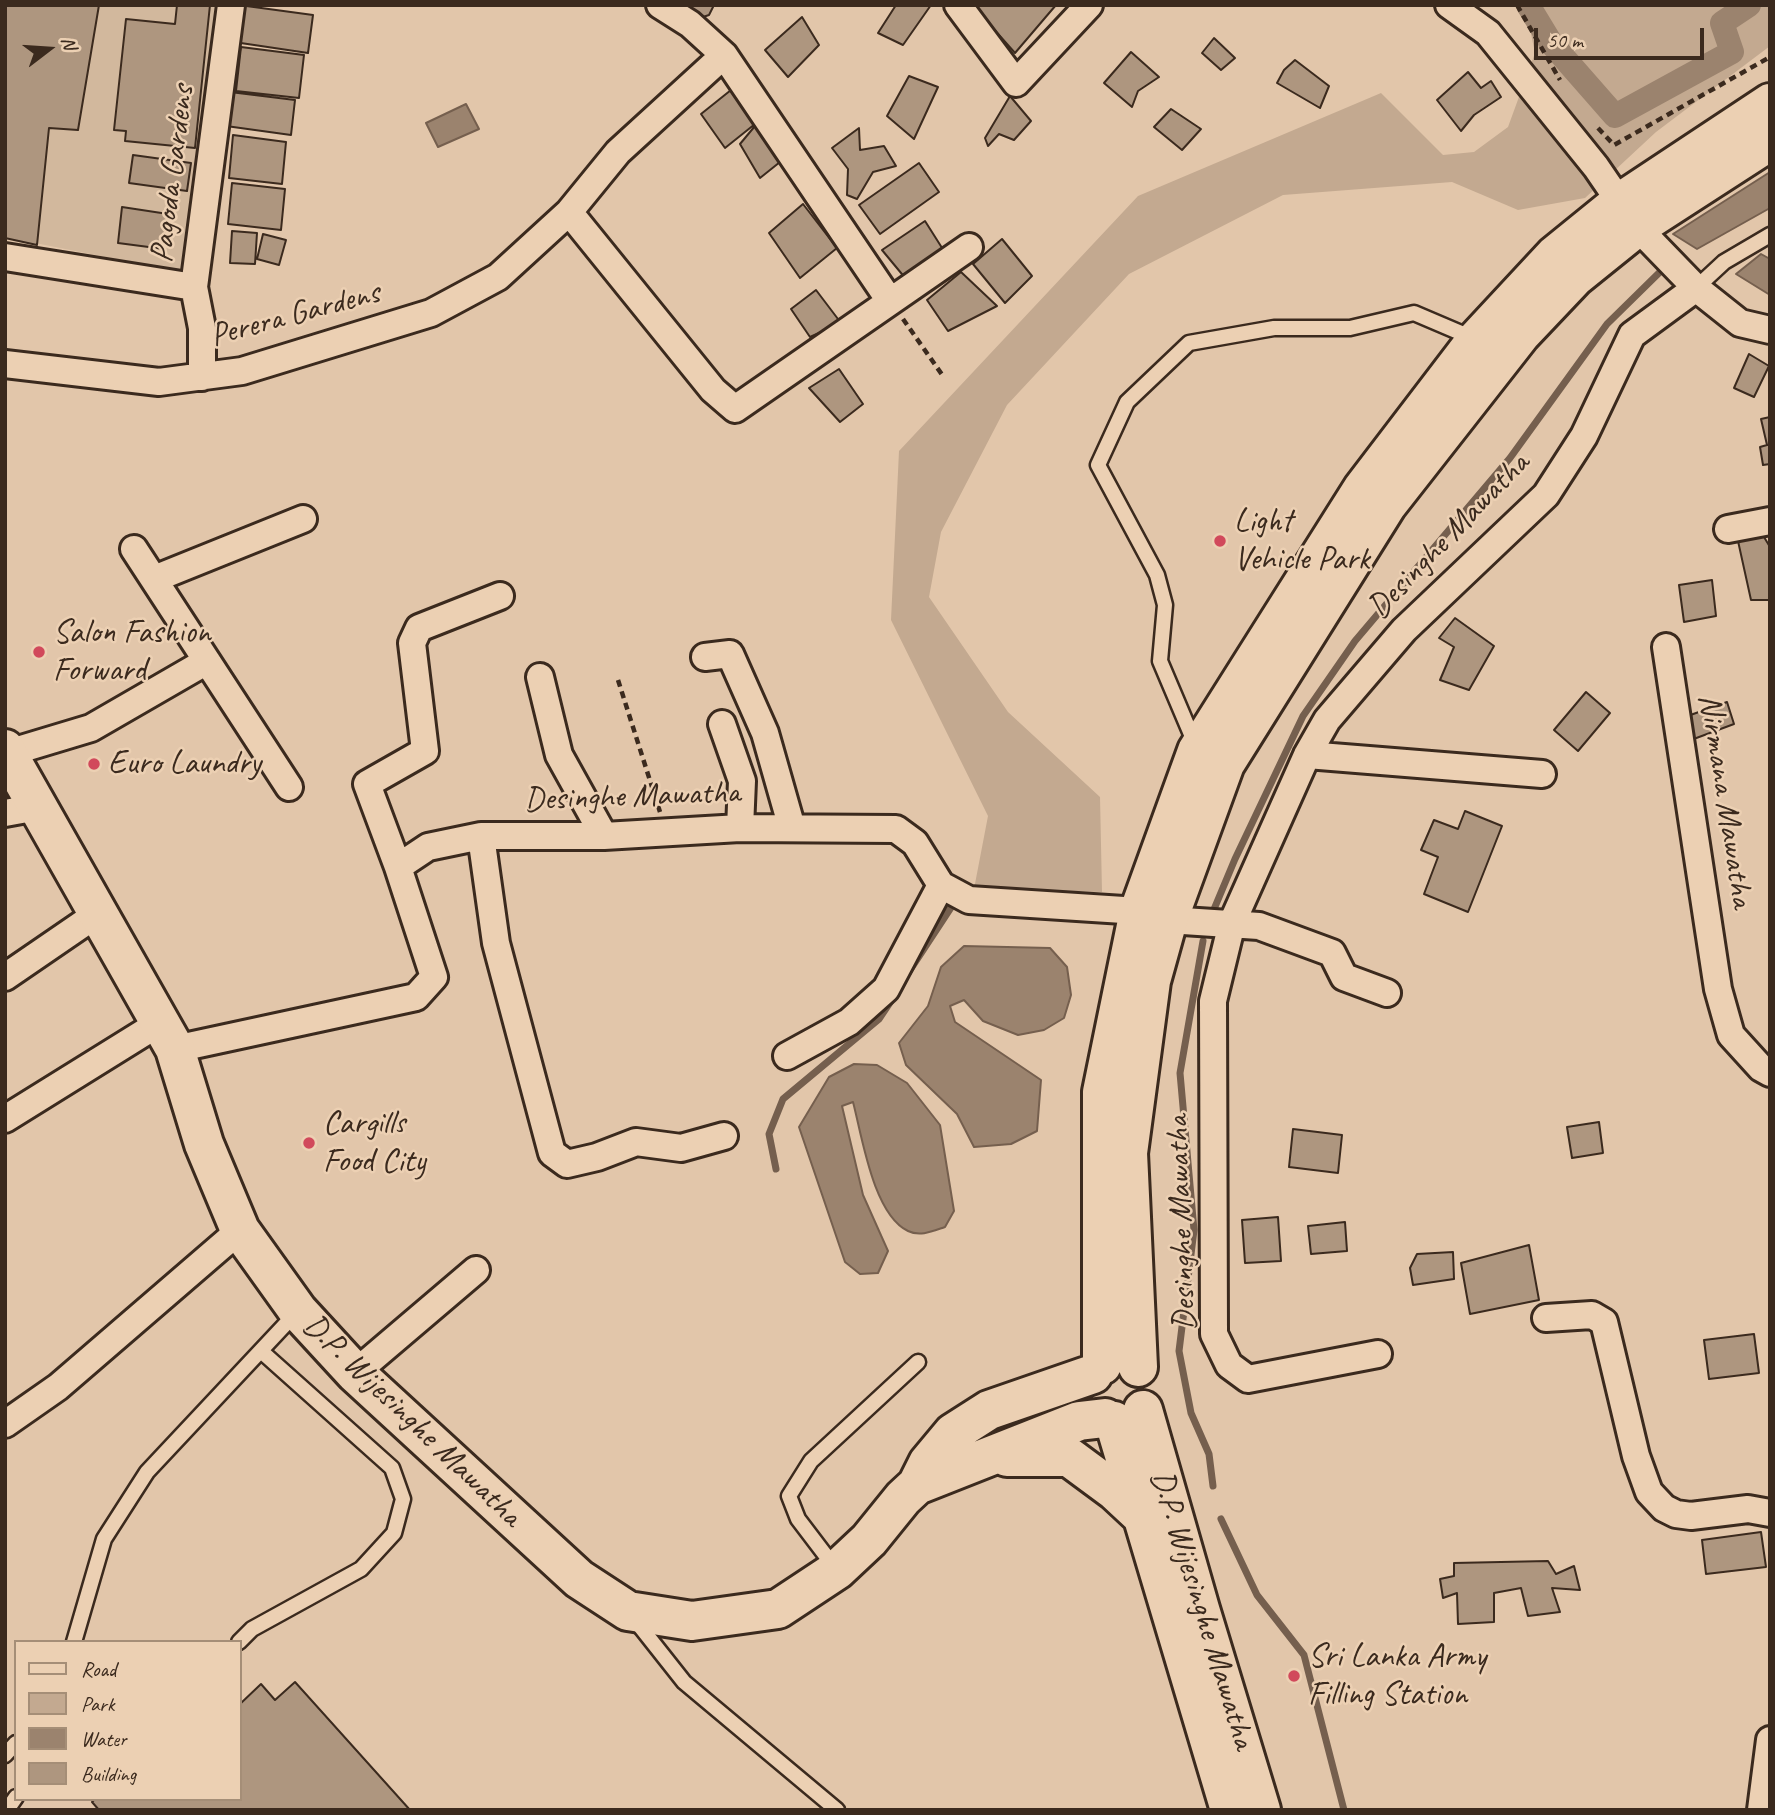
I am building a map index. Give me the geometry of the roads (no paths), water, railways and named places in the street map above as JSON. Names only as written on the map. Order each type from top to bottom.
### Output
[{"type":"main road","points":[[1154,915],[1225,764],[1387,505],[1521,334],[1628,215],[1770,103]]},
{"type":"main road","points":[[1111,1368],[1145,1374],[1149,1392],[1121,1416],[1091,1403],[1089,1393],[1111,1368],[1128,1153],[1151,981],[1154,915],[1197,751],[1363,488],[1476,340],[1555,255],[1770,141]]},
{"type":"main road","name":"D.P. Wijesinghe Mawatha","points":[[6,752],[22,810],[97,914],[168,1036],[204,1144],[240,1230],[298,1311],[355,1373],[579,1580],[628,1611],[692,1620],[778,1609],[837,1570],[869,1540],[903,1498],[918,1485],[1079,1420],[1121,1416]]},
{"type":"main road","name":"D.P. Wijesinghe Mawatha","points":[[918,1485],[928,1462],[953,1433],[989,1410],[1111,1368]]},
{"type":"main road","name":"D.P. Wijesinghe Mawatha","points":[[1121,1416],[1144,1518],[1230,1810]]},
{"type":"main road","name":"D.P. Wijesinghe Mawatha","points":[[1121,1416],[1200,1609],[1262,1810]]},
{"type":"main road","points":[[990,1457],[1069,1457],[1115,1491],[1144,1518]]},
{"type":"street","name":"Pagoda Gardens","points":[[5,257],[194,287],[231,5]]},
{"type":"street","points":[[660,5],[690,24],[724,55],[890,301]]},
{"type":"street","points":[[958,5],[1016,83],[1089,5]]},
{"type":"street","points":[[1449,5],[1488,33],[1596,167],[1628,215],[1696,288],[1740,323],[1770,330]]},
{"type":"street","name":"Perera Gardens","points":[[5,364],[159,382],[202,377],[242,371],[431,313],[498,277],[569,212],[618,152],[724,55]]},
{"type":"street","points":[[569,212],[713,390],[735,409],[969,247]]},
{"type":"street","points":[[194,287],[202,328],[202,377]]},
{"type":"street","name":"Desinghe Mawatha","points":[[1378,1354],[1248,1379],[1230,1365],[1214,1334],[1213,1001],[1232,923],[1307,755],[1327,720],[1404,630],[1546,495],[1584,436],[1632,335],[1696,288]]},
{"type":"street","points":[[154,579],[303,519]]},
{"type":"street","points":[[1728,529],[1770,521]]},
{"type":"street","points":[[134,549],[289,787]]},
{"type":"street","points":[[5,1119],[168,1036],[416,997],[434,977],[368,784],[425,751],[412,643],[419,628],[500,596]]},
{"type":"street","name":"Nirmana Mawatha","points":[[1666,647],[1718,989],[1731,1035],[1761,1068],[1770,1073]]},
{"type":"street","points":[[705,657],[730,654],[765,733],[792,828]]},
{"type":"street","points":[[6,752],[91,728],[207,661]]},
{"type":"street","points":[[540,677],[559,755],[604,836]]},
{"type":"street","points":[[722,724],[742,781],[740,828]]},
{"type":"street","points":[[1307,755],[1542,774]]},
{"type":"street","name":"Desinghe Mawatha","points":[[398,867],[428,846],[481,836],[604,836],[740,828],[896,829],[915,843],[940,885]]},
{"type":"street","points":[[481,836],[496,943],[552,1153],[567,1164],[597,1157],[636,1142],[681,1148],[724,1136]]},
{"type":"street","points":[[787,1056],[849,1022],[886,989],[940,885],[969,900],[1259,926],[1332,953],[1343,977],[1387,993]]},
{"type":"street","points":[[5,976],[97,914]]},
{"type":"street","points":[[5,1424],[58,1387],[240,1230]]},
{"type":"street","points":[[355,1373],[476,1270]]},
{"type":"street","points":[[1546,1318],[1592,1315],[1604,1322],[1636,1456],[1649,1492],[1664,1508],[1676,1514],[1691,1516],[1748,1509],[1770,1513]]},
{"type":"street","points":[[1765,1802],[1770,1740]]},
{"type":"lane","points":[[1696,288],[1724,262],[1770,236]]},
{"type":"lane","points":[[1197,751],[1160,661],[1164,605],[1157,575],[1098,465],[1127,402],[1189,343],[1273,328],[1350,328],[1414,313],[1476,340]]},
{"type":"lane","points":[[75,1640],[104,1539],[147,1472],[298,1311]]},
{"type":"lane","points":[[241,1640],[251,1629],[361,1569],[394,1533],[402,1499],[392,1468],[261,1350]]},
{"type":"lane","points":[[837,1570],[798,1519],[789,1496],[811,1461],[918,1362]]},
{"type":"lane","points":[[628,1611],[684,1682],[837,1810]]},
{"type":"water","points":[[466,104],[479,129],[438,147],[426,123]]},
{"type":"water","points":[[1770,172],[1770,208],[1697,249],[1673,234]]},
{"type":"water","points":[[1761,254],[1770,259],[1770,295],[1736,274]]},
{"type":"water","points":[[964,946],[1050,948],[1067,967],[1071,995],[1064,1018],[1044,1030],[1018,1035],[983,1021],[964,1000],[950,1006],[955,1022],[1041,1080],[1037,1131],[1011,1144],[974,1147],[957,1114],[906,1065],[899,1043],[928,1006],[941,967]]},
{"type":"water","points":[[854,1064],[877,1065],[907,1083],[940,1125],[954,1211],[945,1227],[926,1233],[913,1233],[896,1222],[886,1208],[871,1173],[853,1102],[842,1106],[863,1195],[888,1251],[878,1273],[860,1274],[845,1262],[799,1127],[829,1077]]},
{"type":"waterway","points":[[1528,5],[1551,43],[1615,116],[1732,52],[1722,23],[1749,5]]},
{"type":"waterway","points":[[1212,914],[1303,716],[1355,641],[1510,458],[1607,324],[1663,269]]},
{"type":"waterway","points":[[908,973],[952,906]]},
{"type":"waterway","points":[[1203,941],[1180,1073],[1194,1230],[1179,1351],[1191,1413],[1209,1454],[1213,1486]]},
{"type":"waterway","points":[[776,1169],[769,1134],[783,1099],[879,1019],[893,998]]},
{"type":"waterway","points":[[1221,1519],[1257,1595],[1304,1655],[1344,1810]]},
{"type":"place","name":"Light Vehicle Park","points":[[1220,541]]},
{"type":"place","name":"Salon Fashion Forward","points":[[39,652]]},
{"type":"place","name":"Euro Laundry","points":[[94,764]]},
{"type":"place","name":"Cargills Food City","points":[[309,1143]]},
{"type":"place","name":"Sri Lanka Army Filling Station","points":[[1294,1676]]}]
